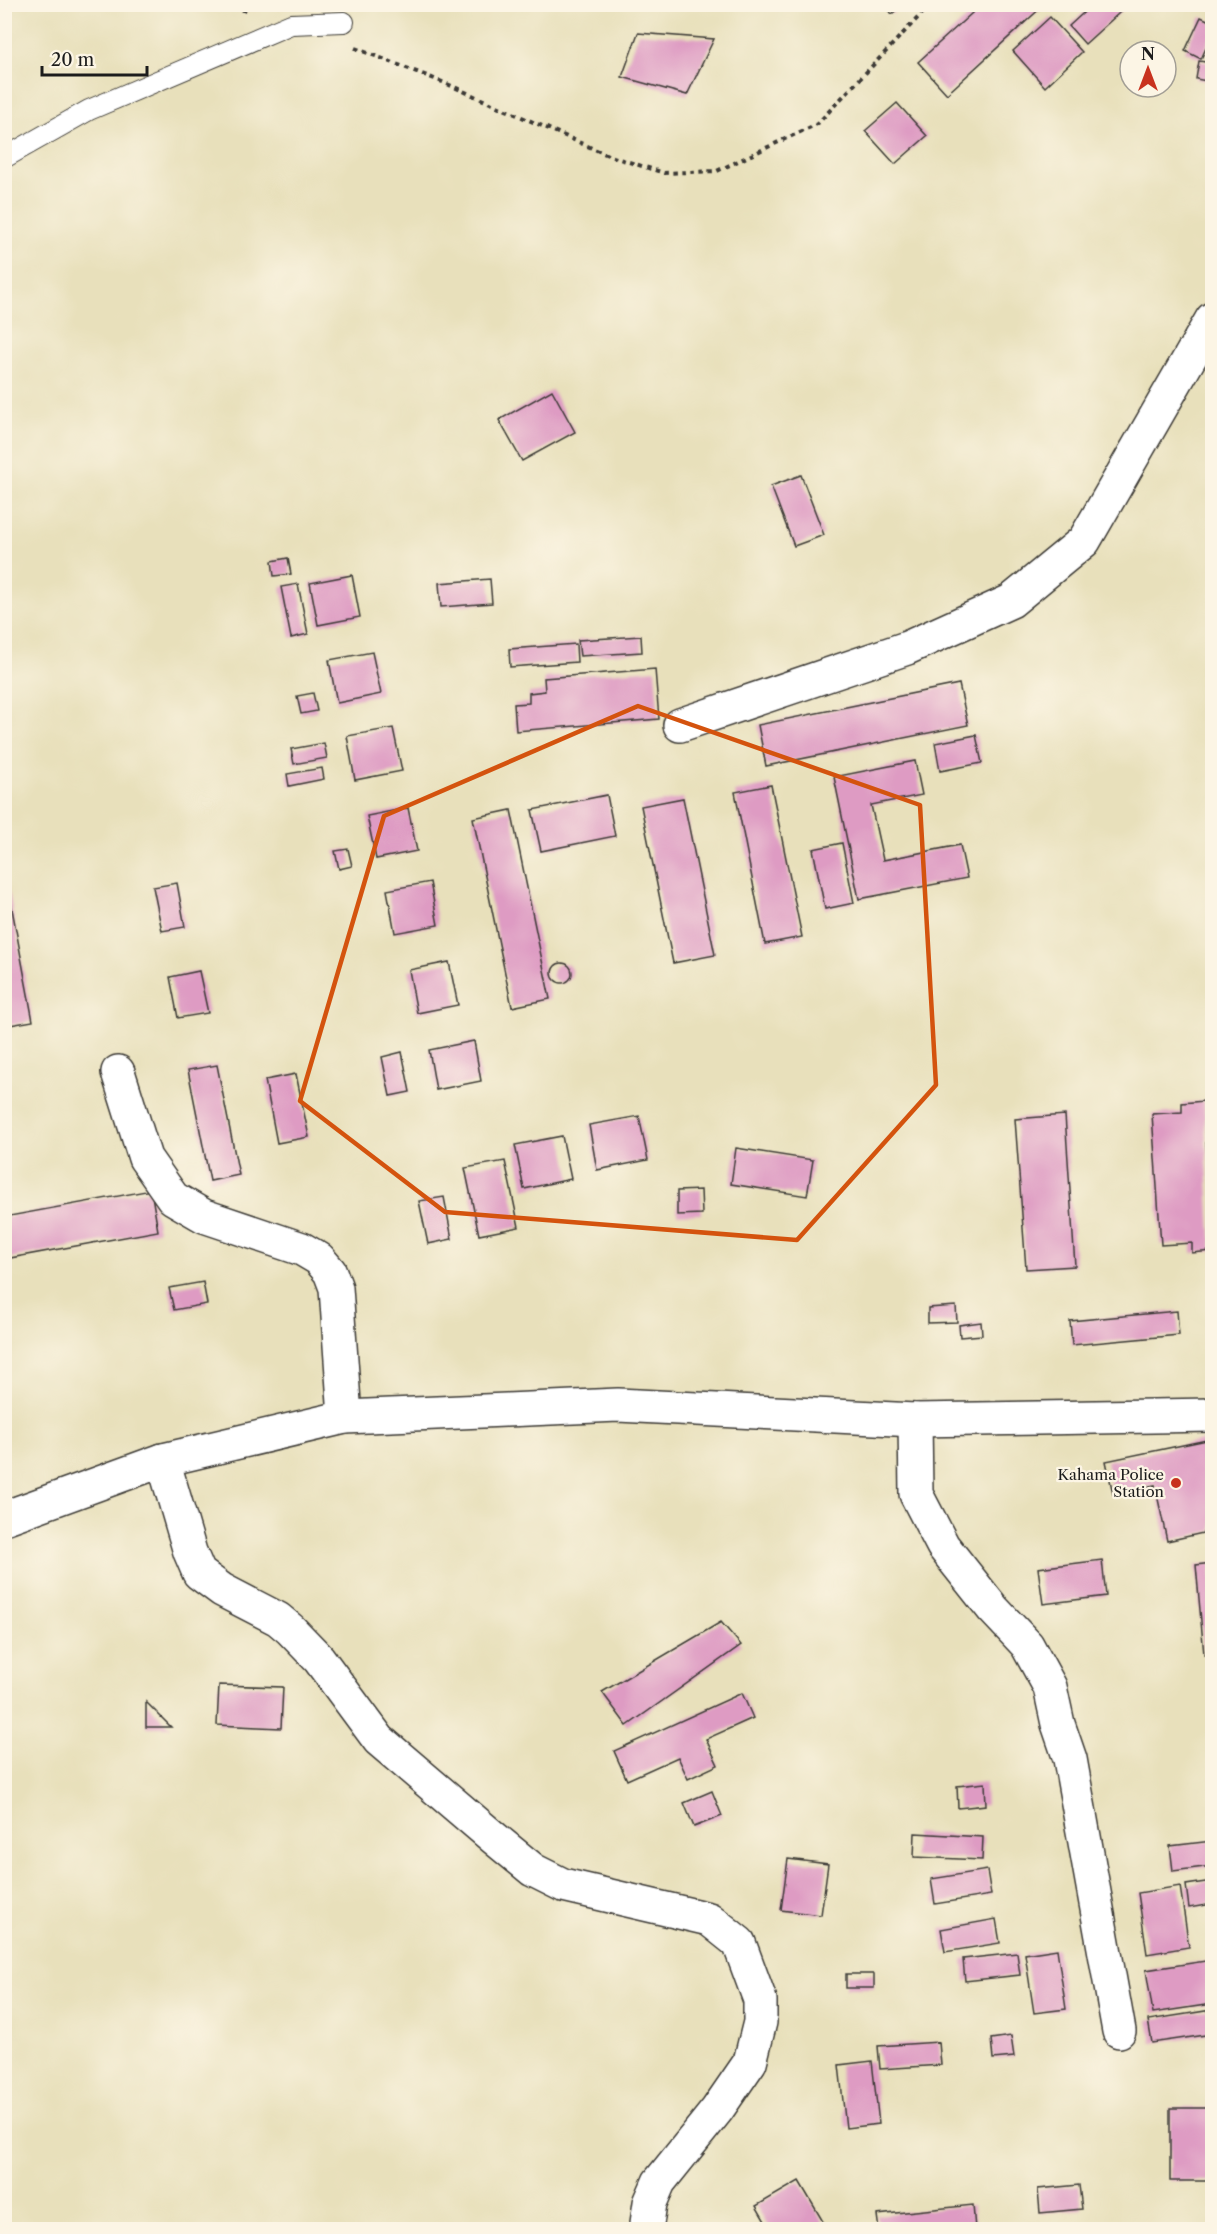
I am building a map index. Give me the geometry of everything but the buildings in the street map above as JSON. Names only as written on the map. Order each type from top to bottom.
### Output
[{"type":"street","points":[[680,725],[907,648],[1011,601],[1084,541],[1212,319]]},
{"type":"street","points":[[118,1072],[145,1158],[173,1198],[204,1216],[302,1249],[319,1259],[330,1272],[337,1296],[345,1417]]},
{"type":"street","points":[[4,1518],[163,1460],[345,1417],[618,1405],[915,1420],[1212,1415]]},
{"type":"street","points":[[915,1420],[916,1494],[929,1520],[969,1581],[1027,1646],[1050,1687],[1070,1759],[1119,2031]]},
{"type":"street","points":[[163,1460],[190,1552],[199,1572],[222,1590],[279,1619],[319,1659],[379,1740],[494,1838],[533,1870],[564,1885],[710,1919],[739,1942],[760,2000],[760,2022],[750,2062],[717,2110],[659,2182],[650,2203],[646,2229]]},
{"type":"lane","points":[[4,158],[89,110],[291,24],[344,22]]},
{"type":"path","points":[[225,4],[291,24]]},
{"type":"path","points":[[346,45],[445,82],[610,156],[664,173],[717,171],[816,124],[931,4]]},
{"type":"highlighted area","points":[[638,706],[920,805],[936,1085],[797,1240],[445,1212],[300,1101],[384,816]]},
{"type":"place","name":"Kahama Police Station","points":[[1176,1483]]}]
